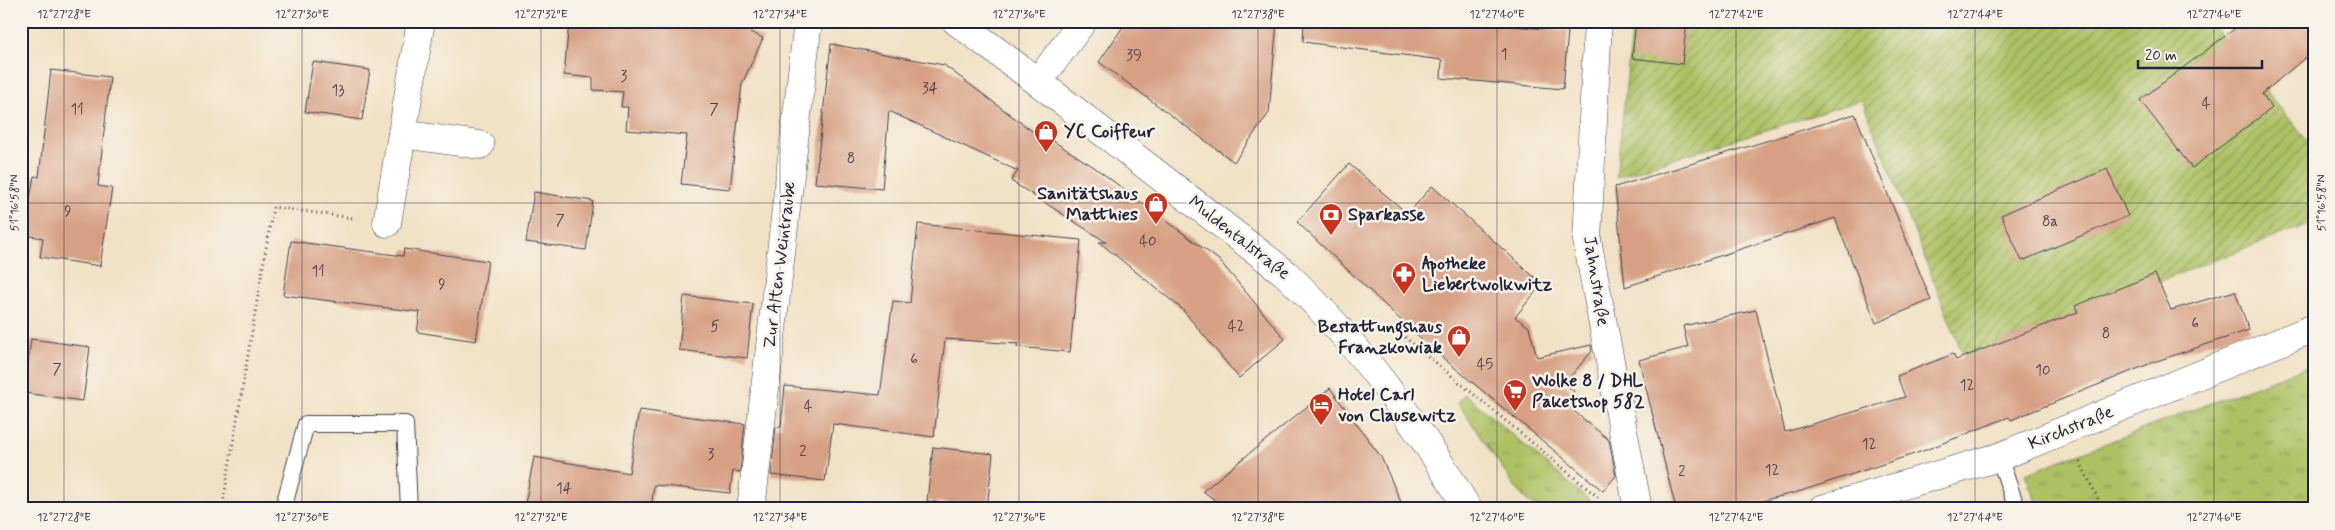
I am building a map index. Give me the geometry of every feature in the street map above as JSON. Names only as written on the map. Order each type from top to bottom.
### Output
[{"type":"street","points":[[387,223],[421,21]]},
{"type":"street","name":"Zur Alten Weintraube","points":[[751,509],[808,21]]},
{"type":"street","name":"Muldentalstraße","points":[[956,21],[1285,273],[1323,308],[1395,401],[1468,509]]},
{"type":"street","points":[[1038,82],[1083,21]]},
{"type":"street","name":"Jahnstraße","points":[[1598,21],[1587,240],[1638,509]]},
{"type":"street","points":[[402,134],[480,145]]},
{"type":"street","name":"Kirchstraße","points":[[1822,509],[1999,456],[2314,328]]},
{"type":"lane","points":[[283,509],[306,424],[406,424],[409,509]]},
{"type":"lane","points":[[1999,456],[2016,509]]},
{"type":"path","points":[[222,509],[273,207],[387,223]]},
{"type":"path","points":[[1401,334],[1602,500]]},
{"type":"path","points":[[2080,463],[2104,509]]},
{"type":"green space","points":[[1633,21],[2209,21],[2314,149],[2314,222],[2007,340],[1965,360],[1862,100],[1616,177]]},
{"type":"green space","points":[[2314,364],[2314,509],[2039,509],[2025,474]]},
{"type":"green space","points":[[1465,394],[1591,502],[1579,508],[1563,510],[1539,507],[1527,500],[1518,491],[1457,402]]},
{"type":"building","points":[[569,21],[727,21],[763,38],[742,84],[730,189],[681,184],[687,135],[626,130],[628,107],[621,107],[623,92],[593,90],[593,78],[564,75]]},
{"type":"building","points":[[1127,21],[1277,21],[1269,113],[1234,162],[1099,62]]},
{"type":"building","points":[[1304,21],[1456,21],[1568,31],[1563,89],[1441,78],[1442,60],[1303,42]]},
{"type":"building","points":[[1636,21],[1687,21],[1682,64],[1632,58]]},
{"type":"building","points":[[2245,21],[2314,21],[2314,50],[2262,94],[2272,108],[2192,168],[2140,100]]},
{"type":"building","points":[[831,44],[944,65],[1040,137],[1042,134],[1094,167],[1219,260],[1285,339],[1239,378],[1182,309],[1099,242],[1106,242],[1011,181],[1018,171],[889,111],[882,189],[815,183]]},
{"type":"building","points":[[313,62],[370,70],[362,120],[305,112]]},
{"type":"building","points":[[51,70],[110,77],[98,186],[112,188],[100,266],[40,257],[43,238],[24,235],[34,176],[39,177]]},
{"type":"building","points":[[1855,114],[1931,300],[1876,323],[1835,218],[1625,287],[1615,187]]},
{"type":"building","points":[[1349,164],[1408,214],[1432,186],[1542,284],[1515,317],[1529,327],[1537,357],[1591,345],[1592,351],[1564,384],[1574,391],[1564,403],[1609,440],[1616,476],[1603,491],[1425,343],[1297,222]]},
{"type":"building","points":[[2107,169],[2128,216],[2022,261],[2001,215]]},
{"type":"building","points":[[534,192],[593,201],[586,250],[526,242]]},
{"type":"building","points":[[918,224],[1081,240],[1070,352],[1017,347],[1018,344],[945,339],[934,437],[833,424],[825,481],[771,475],[776,427],[781,427],[785,386],[880,395],[893,301],[910,303]]},
{"type":"building","points":[[291,241],[403,256],[404,249],[488,261],[476,341],[417,332],[420,312],[283,295]]},
{"type":"building","points":[[2155,274],[2171,310],[2235,291],[2249,330],[2154,362],[2011,420],[2009,417],[1923,451],[1798,492],[1728,509],[1676,509],[1639,360],[1688,347],[1683,326],[1756,310],[1785,432],[1905,397],[1897,376],[1953,354],[1956,360],[2078,312],[2075,306]]},
{"type":"building","points":[[684,296],[753,304],[747,358],[679,350]]},
{"type":"building","points":[[31,339],[90,347],[83,401],[24,393]]},
{"type":"building","name":"Hotel Carl von Clausewitz","points":[[1330,388],[1381,457],[1404,509],[1226,509],[1203,491]]},
{"type":"building","points":[[639,410],[745,424],[740,472],[733,471],[730,493],[654,485],[651,509],[524,509],[534,457],[629,473]]},
{"type":"building","points":[[933,447],[993,454],[987,508],[927,501]]},
{"type":"place","name":"YC Coiffeur","points":[[1046,153]]},
{"type":"place","name":"Sanitätshaus Matthies","points":[[1156,225]]},
{"type":"place","name":"Sparkasse","points":[[1331,236]]},
{"type":"place","name":"Apotheke Liebertwolkwitz","points":[[1404,295]]},
{"type":"place","name":"Bestattungshaus Franzkowiak","points":[[1459,358]]},
{"type":"place","name":"Wolke 8 / DHL Paketshop 582","points":[[1515,412]]},
{"type":"place","name":"Hotel Carl von Clausewitz","points":[[1321,426]]}]
